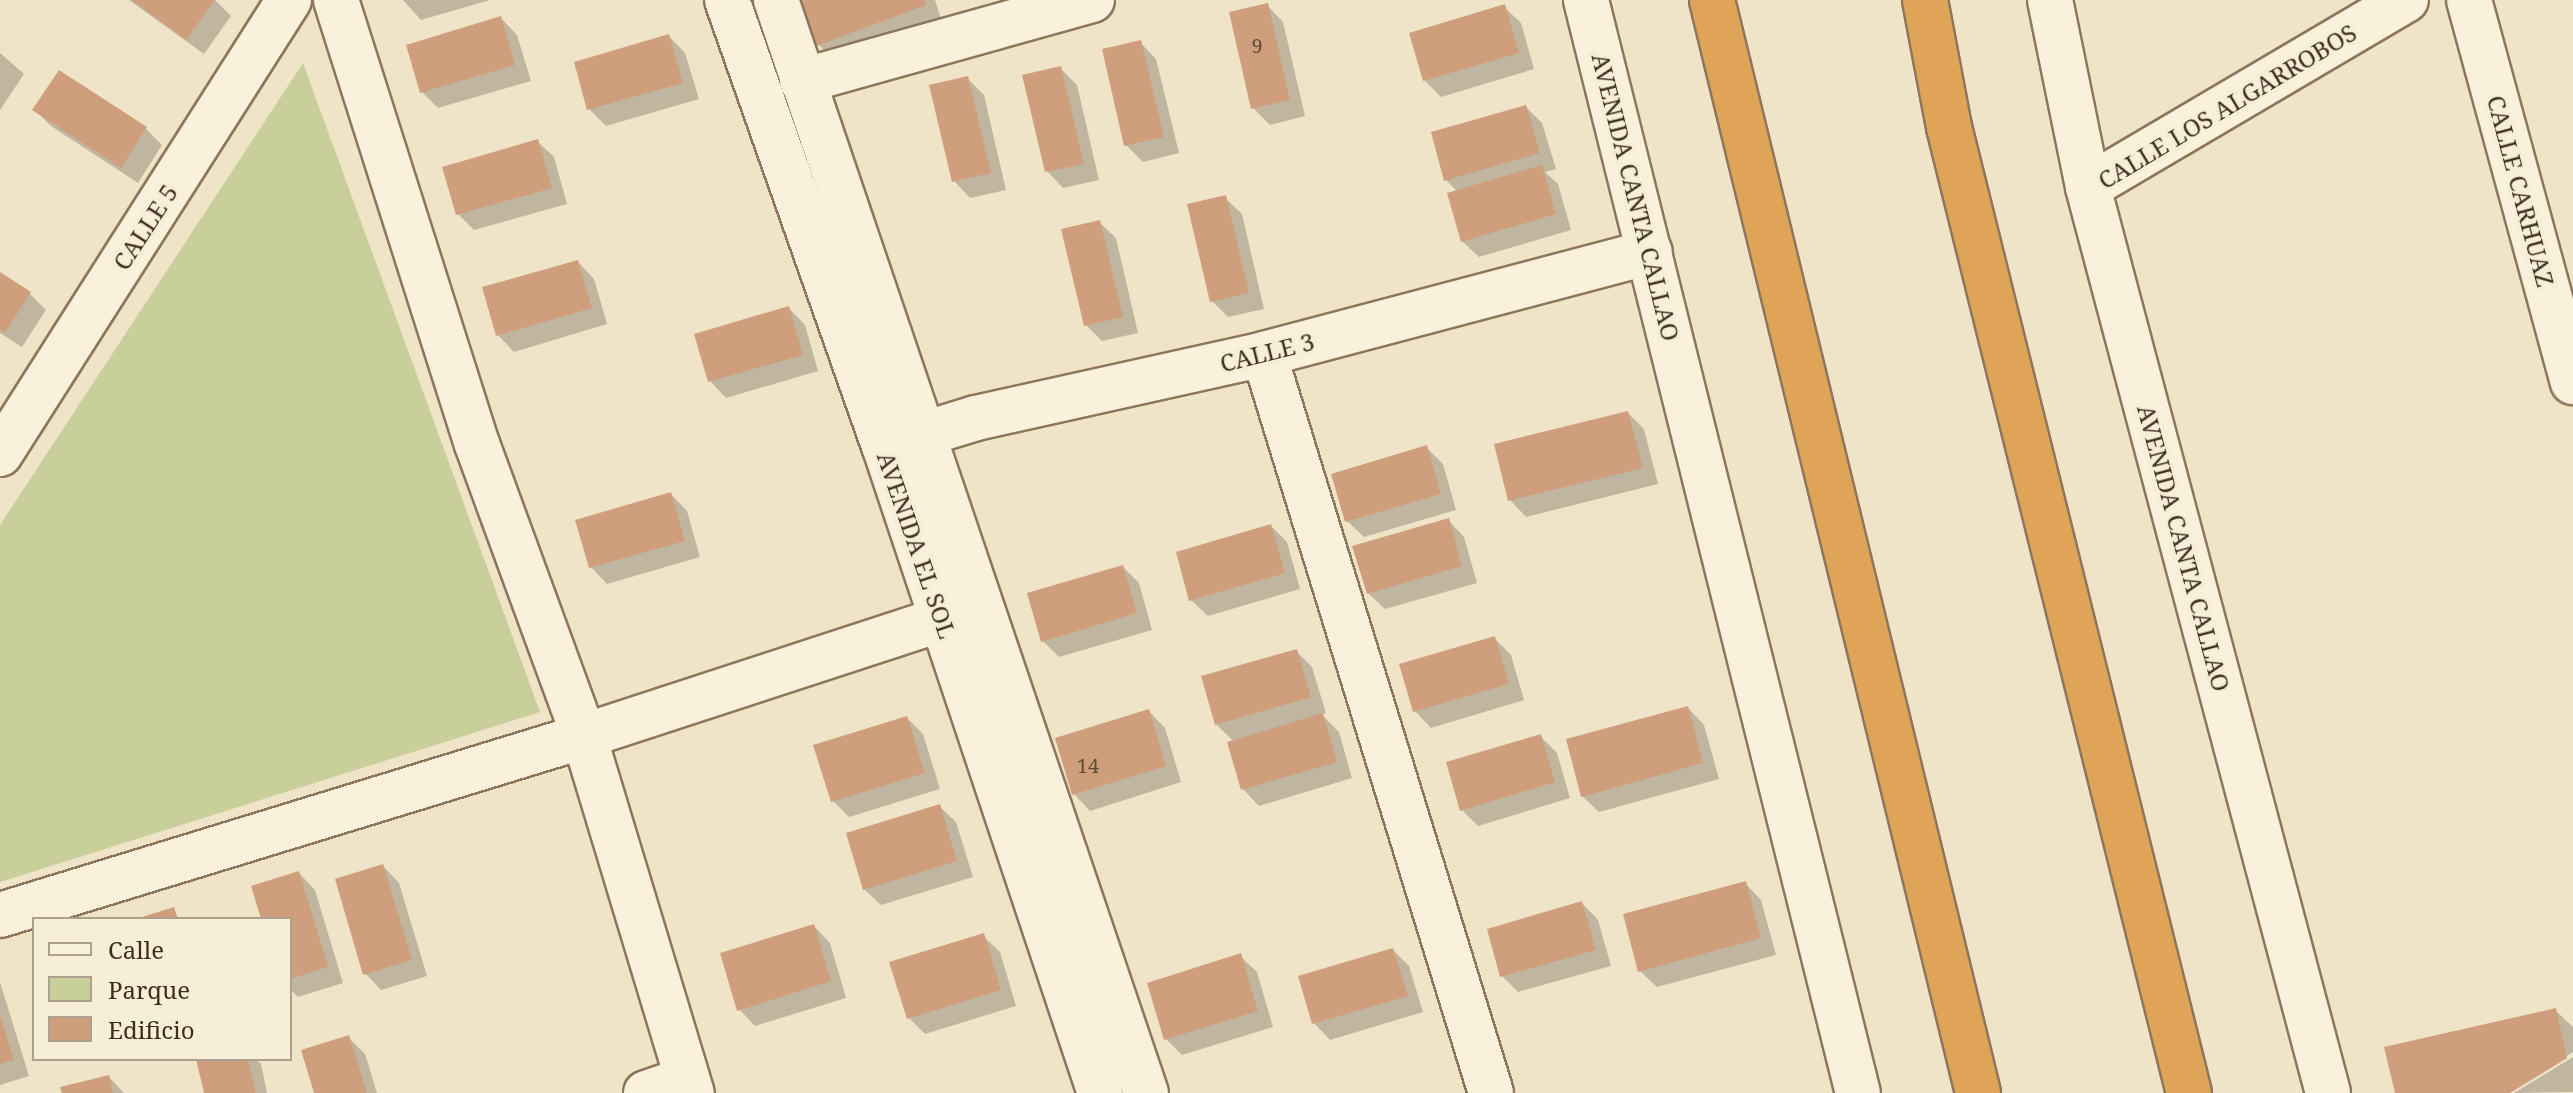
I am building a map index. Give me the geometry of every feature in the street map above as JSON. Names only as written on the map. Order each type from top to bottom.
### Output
[{"type":"highway","points":[[1712,0],[1978,1093]]},
{"type":"highway","points":[[1925,0],[1949,127],[2189,1093]]},
{"type":"street","name":"CALLE 5","points":[[0,454],[289,0]]},
{"type":"street","points":[[336,0],[477,444],[584,736],[689,1086],[646,1093]]},
{"type":"street","name":"AVENIDA EL SOL","points":[[727,0],[904,440],[1146,1093]]},
{"type":"street","name":"AVENIDA EL SOL","points":[[776,0],[904,440],[942,619],[1100,1093]]},
{"type":"street","points":[[802,81],[1092,0]]},
{"type":"street","name":"AVENIDA CANTA CALLAO","points":[[1586,0],[1858,1093]]},
{"type":"street","name":"AVENIDA CANTA CALLAO","points":[[2050,0],[2088,187],[2328,1093]]},
{"type":"street","name":"CALLE LOS ALGARROBOS","points":[[2088,187],[2406,0]]},
{"type":"street","name":"CALLE CARHUAZ","points":[[2469,0],[2573,382]]},
{"type":"street","name":"CALLE 3","points":[[904,440],[976,418],[1264,354],[1650,252]]},
{"type":"street","points":[[1264,354],[1491,1093]]},
{"type":"street","points":[[0,915],[584,736],[942,619]]},
{"type":"green space","points":[[303,63],[540,712],[0,882],[0,525]]},
{"type":"building","points":[[132,0],[215,0],[186,40]]},
{"type":"building","points":[[799,0],[925,0],[926,5],[816,46]]},
{"type":"building","points":[[1268,3],[1290,100],[1251,109],[1229,12]]},
{"type":"building","points":[[1505,4],[1519,53],[1423,81],[1409,33]]},
{"type":"building","points":[[501,16],[515,65],[420,93],[406,45]]},
{"type":"building","points":[[669,34],[683,83],[587,110],[574,62]]},
{"type":"building","points":[[1141,40],[1164,137],[1124,146],[1102,49]]},
{"type":"building","points":[[1061,66],[1084,164],[1045,172],[1022,75]]},
{"type":"building","points":[[59,70],[147,127],[121,168],[32,110]]},
{"type":"building","points":[[968,76],[991,173],[952,182],[929,85]]},
{"type":"building","points":[[1526,105],[1540,153],[1444,181],[1431,132]]},
{"type":"building","points":[[538,139],[552,188],[456,215],[442,167]]},
{"type":"building","points":[[1542,165],[1556,214],[1461,242],[1447,193]]},
{"type":"building","points":[[1226,195],[1249,293],[1210,302],[1187,204]]},
{"type":"building","points":[[1100,220],[1123,317],[1084,326],[1061,229]]},
{"type":"building","points":[[578,260],[592,308],[496,336],[482,287]]},
{"type":"building","points":[[0,272],[31,292],[5,333],[0,329]]},
{"type":"building","points":[[789,306],[803,355],[708,382],[694,334]]},
{"type":"building","points":[[1628,411],[1643,468],[1508,501],[1494,444]]},
{"type":"building","points":[[1427,445],[1441,494],[1345,522],[1331,474]]},
{"type":"building","points":[[671,492],[685,541],[589,568],[575,520]]},
{"type":"building","points":[[1449,518],[1462,566],[1367,594],[1352,546]]},
{"type":"building","points":[[1271,524],[1285,573],[1189,601],[1176,552]]},
{"type":"building","points":[[1123,565],[1137,613],[1041,642],[1027,593]]},
{"type":"building","points":[[1495,636],[1509,684],[1413,712],[1399,664]]},
{"type":"building","points":[[1297,649],[1311,697],[1215,725],[1201,676]]},
{"type":"building","points":[[1688,706],[1703,763],[1581,797],[1566,739]]},
{"type":"building","points":[[1149,709],[1166,766],[1072,795],[1055,738]]},
{"type":"building","points":[[1323,713],[1337,762],[1241,790],[1227,742]]},
{"type":"building","points":[[907,716],[925,773],[831,802],[813,745]]},
{"type":"building","points":[[1541,734],[1555,782],[1460,811],[1446,762]]},
{"type":"building","points":[[940,804],[957,861],[863,890],[846,833]]},
{"type":"building","points":[[383,864],[412,960],[363,975],[335,879]]},
{"type":"building","points":[[299,871],[328,967],[292,978],[292,917],[260,917],[251,886]]},
{"type":"building","points":[[1746,881],[1761,938],[1638,972],[1623,914]]},
{"type":"building","points":[[1582,901],[1596,950],[1500,977],[1487,929]]},
{"type":"building","points":[[174,907],[177,917],[142,917]]},
{"type":"building","points":[[814,924],[831,981],[737,1011],[720,953]]},
{"type":"building","points":[[984,933],[1001,990],[907,1019],[889,962]]},
{"type":"building","points":[[1393,948],[1408,996],[1312,1024],[1298,976]]},
{"type":"building","points":[[1241,953],[1258,1011],[1164,1040],[1147,983]]},
{"type":"building","points":[[2556,1008],[2567,1058],[2510,1093],[2395,1093],[2384,1047]]},
{"type":"building","points":[[0,1015],[14,1060],[0,1064]]},
{"type":"building","points":[[349,1035],[367,1093],[314,1093],[301,1050]]},
{"type":"building","points":[[196,1061],[248,1061],[256,1093],[204,1093]]},
{"type":"building","points":[[109,1075],[113,1093],[62,1093],[60,1087]]}]
